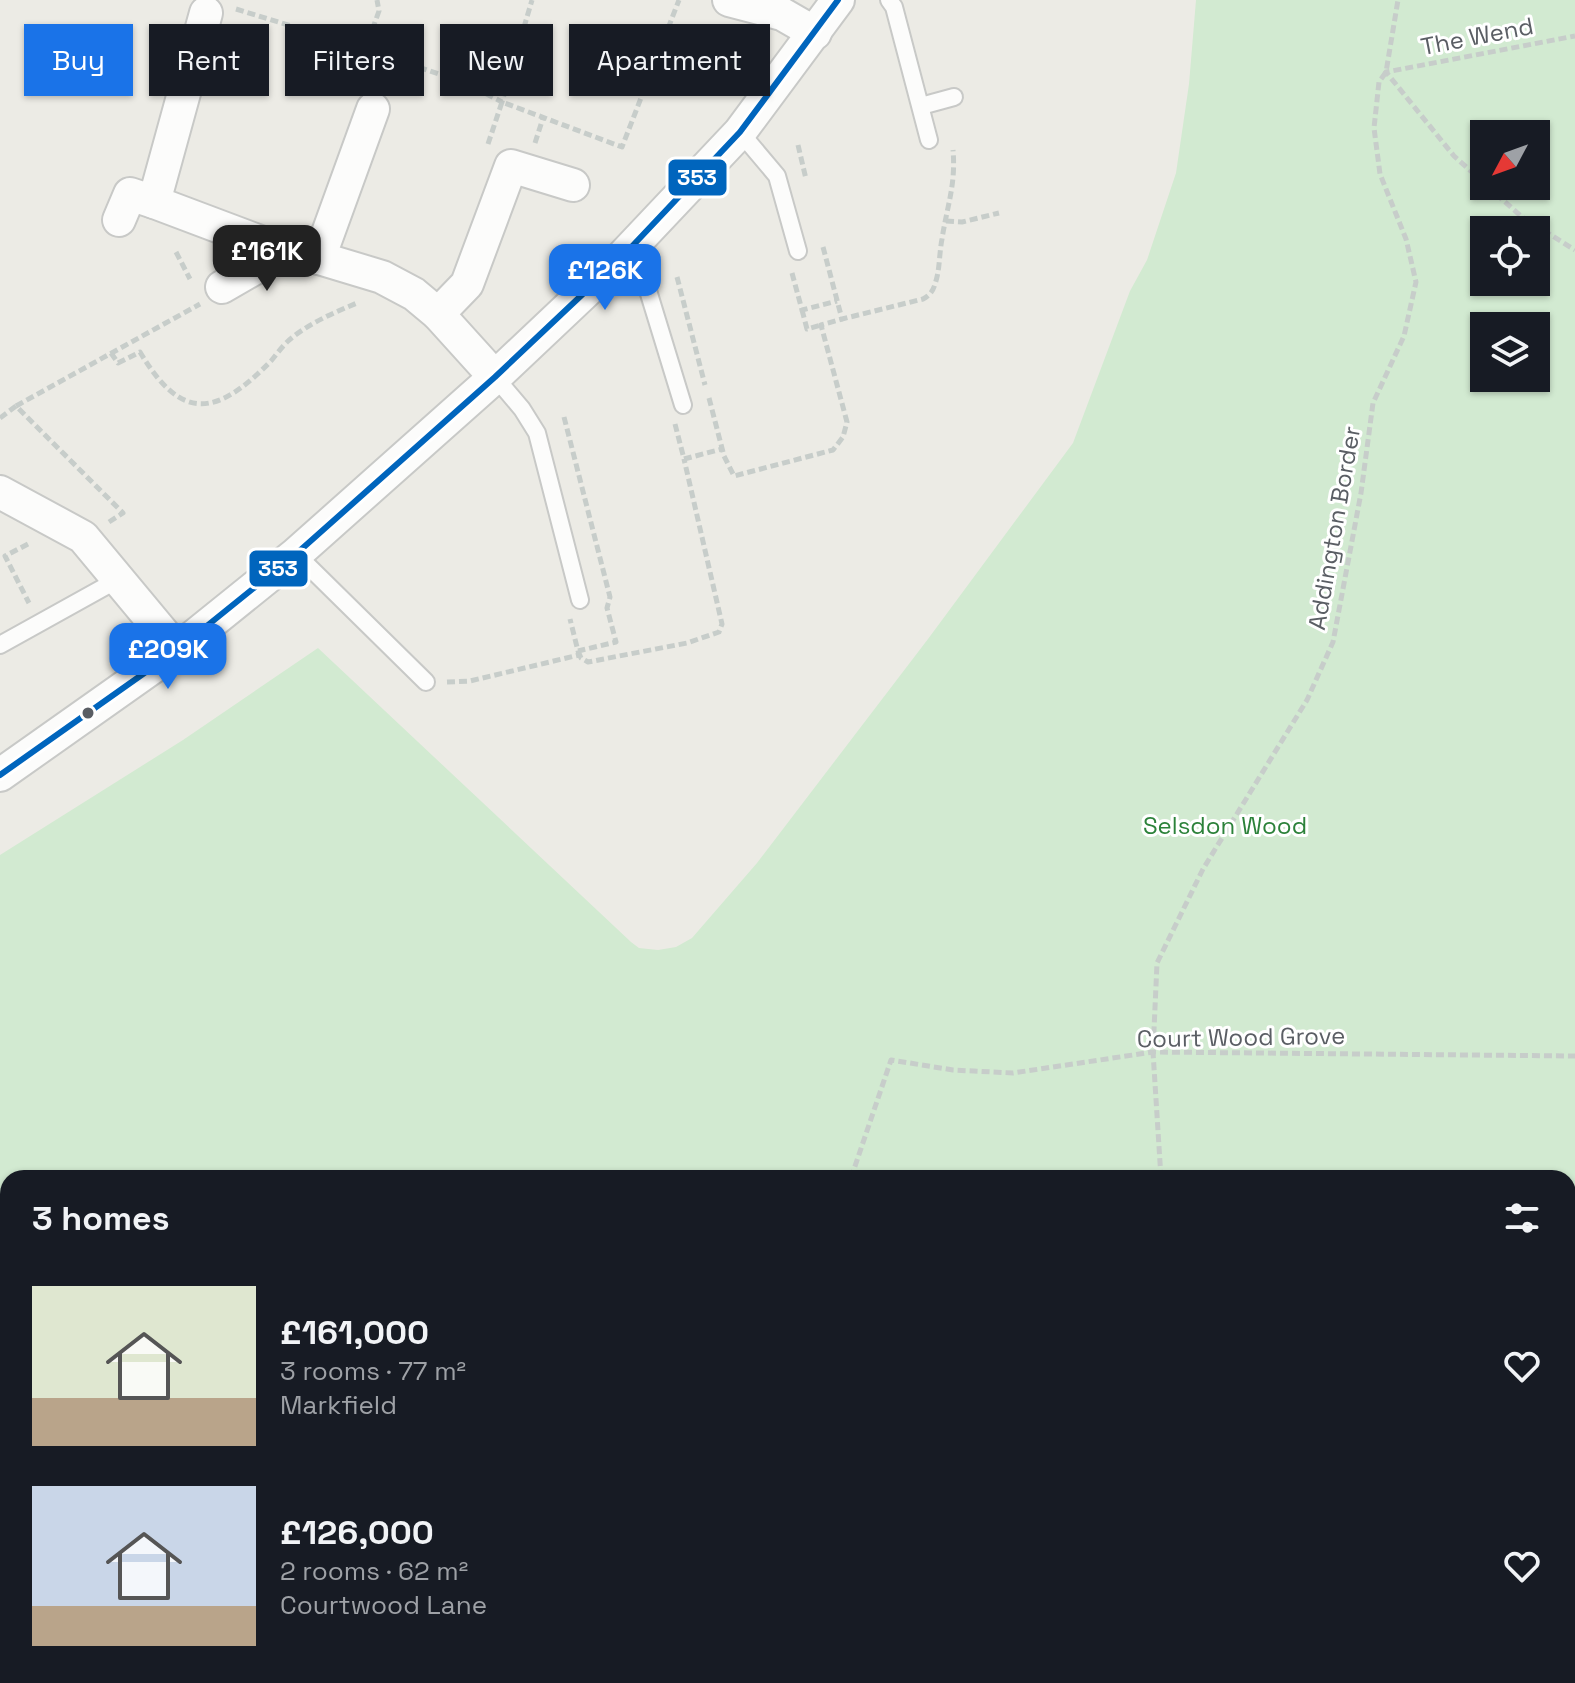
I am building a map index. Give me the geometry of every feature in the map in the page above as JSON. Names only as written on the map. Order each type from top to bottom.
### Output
[{"type":"street","points":[[729,0],[782,14],[815,33]]},
{"type":"street","points":[[0,775],[177,650],[296,554],[495,377],[621,258],[740,132],[838,0]]},
{"type":"street","points":[[154,202],[219,10]]},
{"type":"street","points":[[319,258],[373,109]]},
{"type":"street","points":[[438,314],[467,284],[511,166],[573,185]]},
{"type":"street","points":[[119,220],[130,194],[284,251],[382,277],[414,294],[438,314],[495,377]]},
{"type":"street","points":[[207,293],[284,251]]},
{"type":"street","points":[[0,492],[74,531],[177,650]]},
{"type":"lane","points":[[889,0],[894,7],[929,140]]},
{"type":"lane","points":[[921,106],[954,97]]},
{"type":"lane","points":[[740,132],[777,176],[794,258]]},
{"type":"lane","points":[[621,258],[646,284],[683,405]]},
{"type":"lane","points":[[495,377],[537,433],[580,600]]},
{"type":"lane","points":[[296,554],[426,682]]},
{"type":"lane","points":[[0,645],[117,580]]},
{"type":"path","points":[[488,145],[532,0]]},
{"type":"path","points":[[219,10],[366,49],[468,84],[502,102],[622,147],[679,0]]},
{"type":"path","name":"Addington Border","points":[[1160,1170],[1153,1052],[1157,963],[1203,869],[1307,700],[1333,642],[1361,493],[1373,403],[1404,336],[1416,282],[1406,239],[1380,174],[1374,128],[1379,82],[1386,72],[1398,0]]},
{"type":"path","name":"The Wend","points":[[1386,72],[1575,36]]},
{"type":"path","points":[[1386,72],[1454,156],[1470,170]]},
{"type":"path","points":[[798,145],[808,187]]},
{"type":"path","points":[[794,258],[807,329],[929,295],[937,278],[954,180],[953,148]]},
{"type":"path","points":[[1503,200],[1522,217],[1575,250]]},
{"type":"path","points":[[946,221],[962,222],[999,213]]},
{"type":"path","points":[[823,244],[842,319]]},
{"type":"path","points":[[0,418],[207,293],[176,252]]},
{"type":"path","points":[[111,353],[118,363],[140,352],[162,386],[175,397],[204,405],[220,400],[255,376],[305,328],[372,294],[382,277]]},
{"type":"path","points":[[677,277],[724,456],[734,476],[827,452],[838,445],[847,422],[821,325]]},
{"type":"path","points":[[802,310],[837,301]]},
{"type":"path","points":[[16,406],[123,513],[5,556],[29,603],[19,608]]},
{"type":"path","points":[[569,613],[581,658],[588,662],[687,643],[719,632],[722,624],[675,422]]},
{"type":"path","points":[[684,459],[722,449]]},
{"type":"path","points":[[453,682],[470,681],[578,650]]},
{"type":"path","name":"Court Wood Grove","points":[[854,1170],[891,1060],[953,1070],[1013,1073],[1153,1052],[1575,1056]]},
{"type":"green space","name":"Selsdon Wood","points":[[1196,0],[1575,0],[1575,1170],[0,1170],[0,855],[183,740],[318,648],[631,942],[639,948],[658,950],[676,947],[692,938],[757,863],[1073,443],[1130,291],[1147,260],[1176,173],[1189,84]]},
{"type":"transit line","name":"353","points":[[0,775],[177,650],[296,554],[495,377],[621,258],[740,132],[838,0]]}]
